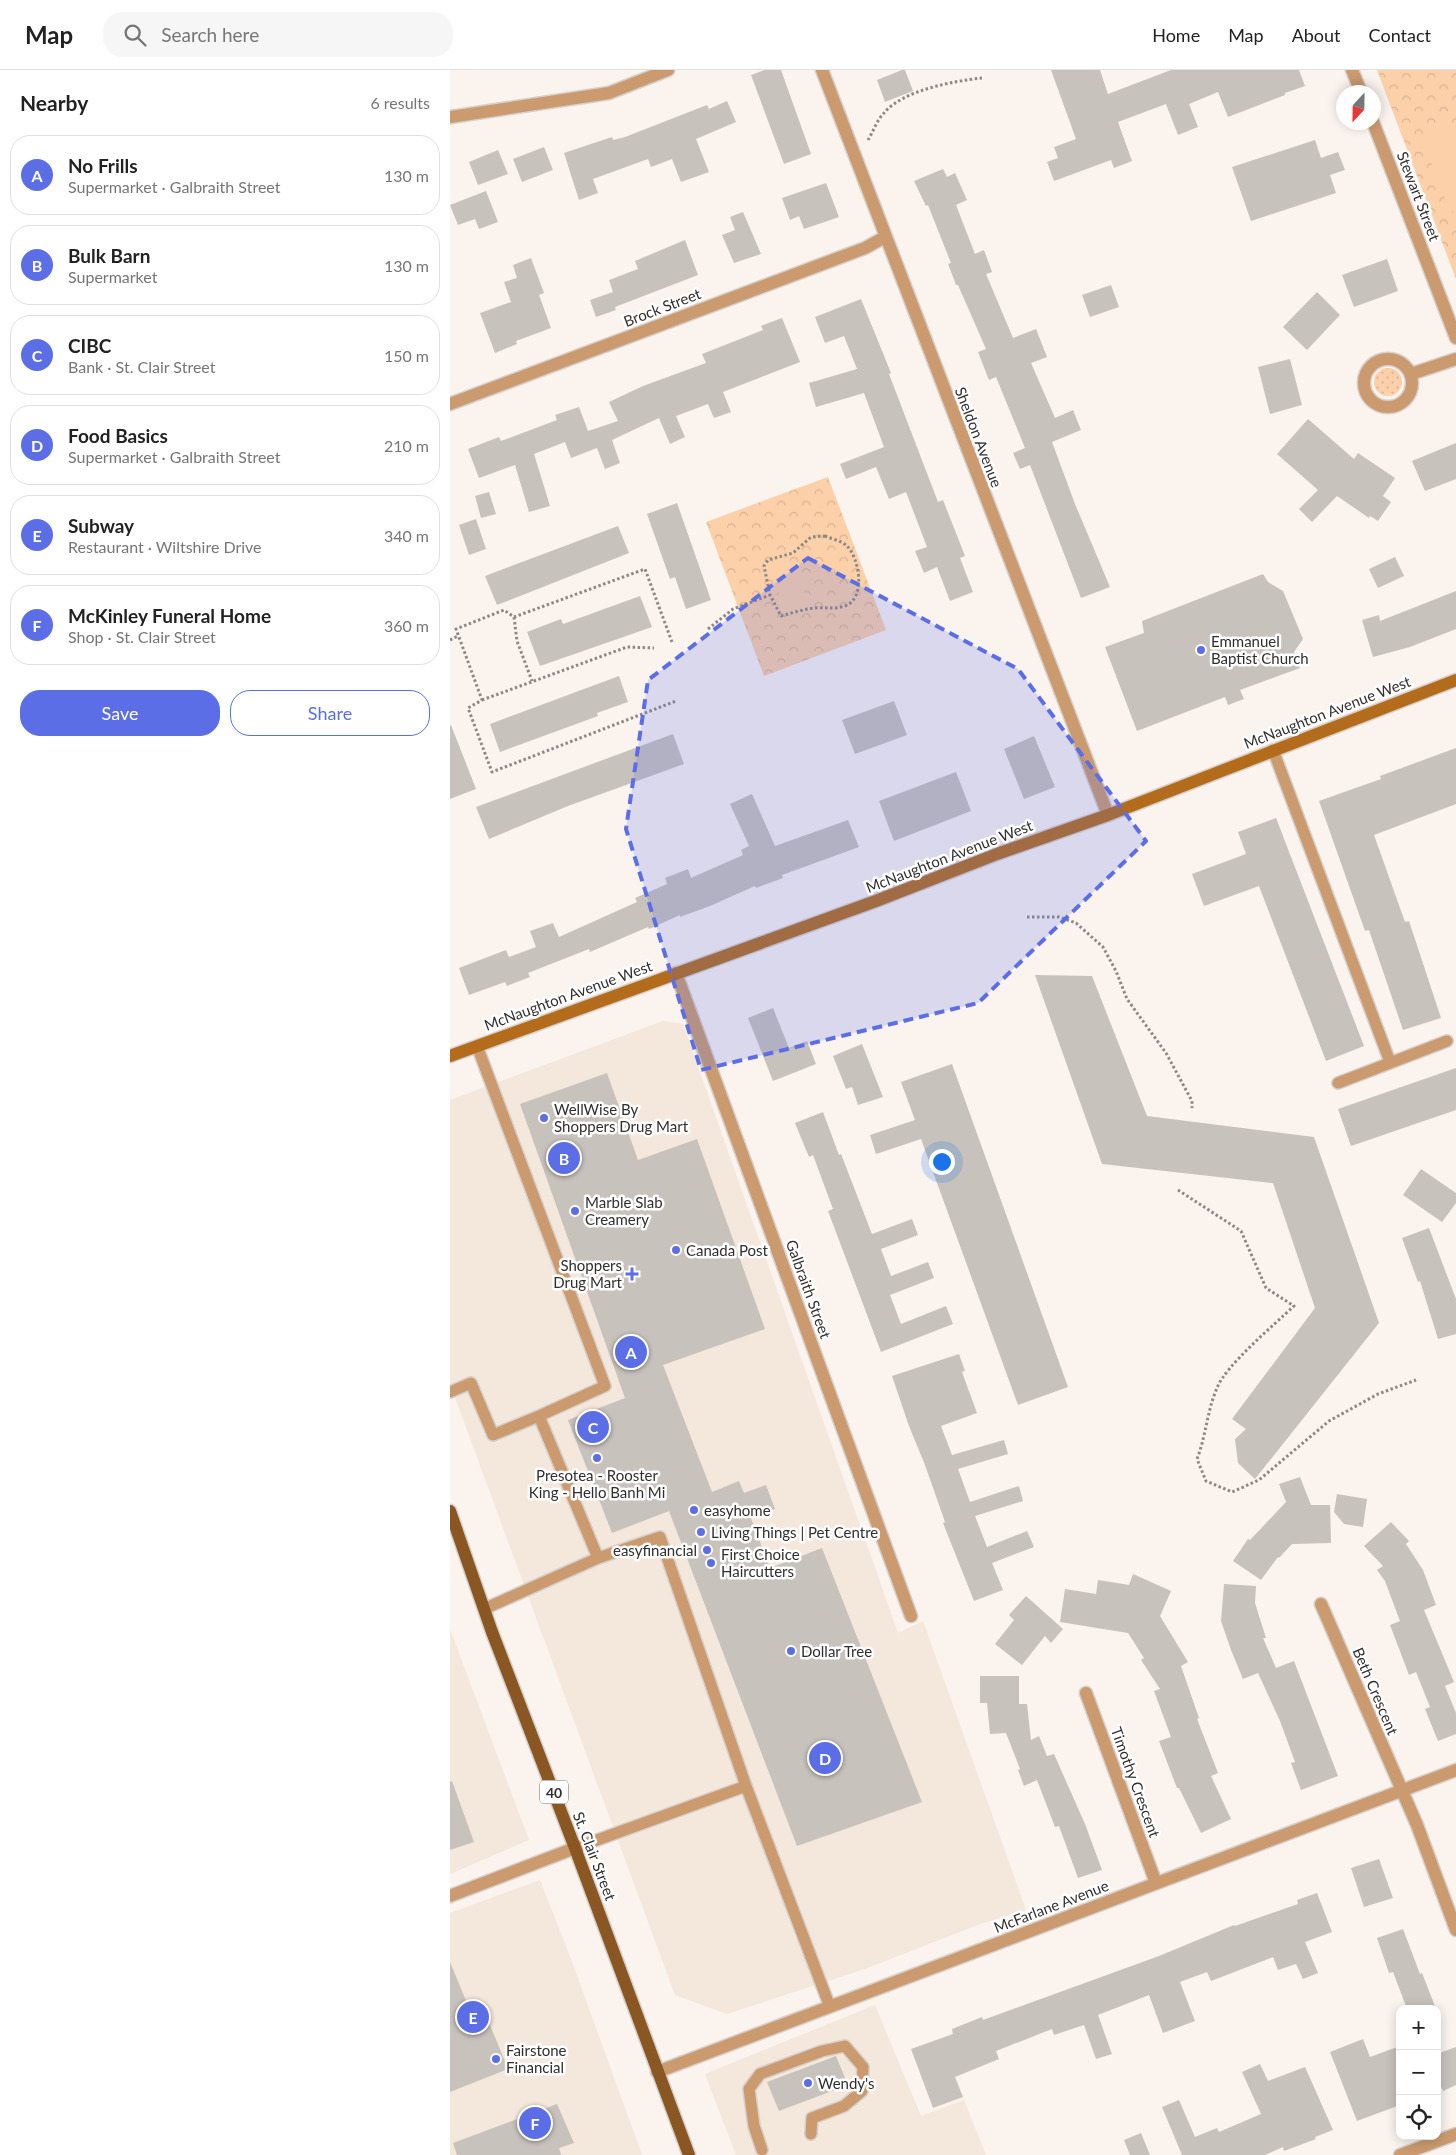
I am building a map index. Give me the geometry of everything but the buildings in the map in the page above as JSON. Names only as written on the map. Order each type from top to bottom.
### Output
[{"type":"main road","name":"McNaughton Avenue West","points":[[450,1056],[876,901],[997,854],[1108,815],[1456,680]]},
{"type":"main road","name":"St. Clair Street","points":[[450,1511],[484,1609],[689,2155]]},
{"type":"street","points":[[450,117],[609,92],[668,70]]},
{"type":"street","name":"Sheldon Avenue","points":[[822,70],[1108,815]]},
{"type":"street","points":[[1352,70],[1358,85]]},
{"type":"street","name":"Stewart Street","points":[[1376,130],[1456,338]]},
{"type":"street","name":"Brock Street","points":[[450,404],[864,248],[885,237]]},
{"type":"street","points":[[1410,374],[1456,359]]},
{"type":"street","name":"Galbraith Street","points":[[676,973],[911,1616]]},
{"type":"street","name":"Beth Crescent","points":[[1321,1604],[1417,1825],[1456,1930]]},
{"type":"street","name":"Timothy Crescent","points":[[1086,1693],[1156,1883]]},
{"type":"street","name":"McFarlane Avenue","points":[[657,2072],[1456,1770]]},
{"type":"street","points":[[450,1896],[575,1848]]},
{"type":"street","points":[[1400,2155],[1456,2134]]},
{"type":"lane","points":[[1273,750],[1390,1062]]},
{"type":"lane","points":[[1338,1083],[1447,1041]]},
{"type":"lane","points":[[450,1392],[471,1383],[493,1435],[605,1386],[477,1046]]},
{"type":"lane","points":[[539,1416],[598,1558]]},
{"type":"lane","points":[[484,1609],[598,1558],[660,1537],[746,1786],[830,2007]]},
{"type":"lane","points":[[575,1848],[746,1786]]},
{"type":"lane","points":[[762,2150],[754,2126],[749,2089],[760,2074],[822,2051],[844,2046],[863,2067],[862,2091],[844,2106],[812,2118],[811,2134]]},
{"type":"path","points":[[868,140],[884,113],[905,98],[956,81],[982,78]]},
{"type":"path","points":[[825,536],[846,544],[854,557],[860,579],[854,597],[848,605],[834,608],[815,608],[781,616],[770,595],[764,566],[768,560],[793,553],[811,537],[825,536]]},
{"type":"path","points":[[514,617],[645,569],[672,642]]},
{"type":"path","points":[[708,630],[733,610],[770,595]]},
{"type":"path","points":[[482,700],[456,629],[504,610],[514,617],[517,641],[532,681]]},
{"type":"path","points":[[450,640],[458,636]]},
{"type":"path","points":[[654,648],[628,647],[482,700],[468,708],[492,772],[676,702]]},
{"type":"path","points":[[1027,917],[1059,917],[1076,923],[1102,948],[1116,971],[1127,999],[1166,1053],[1192,1101],[1192,1108]]},
{"type":"path","points":[[1178,1190],[1240,1231],[1266,1288],[1294,1306],[1237,1361],[1217,1387],[1203,1443],[1196,1459],[1206,1480],[1232,1492],[1259,1480],[1329,1420],[1378,1394],[1416,1380]]},
{"type":"highlighted area","points":[[808,558],[1018,669],[1146,841],[978,1003],[701,1070],[626,829],[648,680]]},
{"type":"shaded area","points":[[663,1021],[683,1024],[898,1633],[923,1621],[1026,1910],[980,1924],[865,1969],[727,2014],[675,1995],[450,1384],[450,1100]]},
{"type":"shaded area","points":[[450,1629],[529,1840],[450,1874]]},
{"type":"shaded area","points":[[540,1880],[571,1959],[642,2155],[450,2155],[450,1913]]},
{"type":"shaded area","points":[[875,2005],[921,2116],[964,2100],[986,2155],[736,2155],[705,2074]]},
{"type":"green space","points":[[1377,70],[1456,70],[1456,279]]},
{"type":"green space","points":[[1456,123],[1456,216],[1440,187],[1432,166],[1424,134]]},
{"type":"green space","points":[[1388,368],[1398,372],[1402,382],[1398,392],[1388,396],[1378,392],[1374,382],[1378,372]]},
{"type":"green space","points":[[828,477],[886,630],[764,676],[706,522]]},
{"type":"green space","points":[[795,559],[808,604],[784,611],[771,566]]},
{"type":"place","name":"Emmanuel Baptist Church","points":[[1201,650]]},
{"type":"place","name":"WellWise By Shoppers Drug Mart","points":[[544,1118]]},
{"type":"place","name":"Bulk Barn","points":[[564,1158]]},
{"type":"place","name":"Marble Slab Creamery","points":[[575,1211]]},
{"type":"place","name":"Canada Post","points":[[676,1250]]},
{"type":"place","name":"Shoppers Drug Mart","points":[[632,1274]]},
{"type":"place","name":"No Frills","points":[[631,1352]]},
{"type":"place","name":"CIBC","points":[[593,1427]]},
{"type":"place","name":"Presotea - Rooster King - Hello Banh Mi","points":[[597,1458]]},
{"type":"place","name":"easyhome","points":[[694,1510]]},
{"type":"place","name":"Living Things | Pet Centre","points":[[701,1532]]},
{"type":"place","name":"easyfinancial","points":[[707,1550]]},
{"type":"place","name":"First Choice Haircutters","points":[[711,1563]]},
{"type":"place","name":"Dollar Tree","points":[[791,1651]]},
{"type":"place","name":"Food Basics","points":[[825,1758]]},
{"type":"place","name":"Subway","points":[[473,2017]]},
{"type":"place","name":"Fairstone Financial","points":[[496,2059]]},
{"type":"place","name":"Wendy's","points":[[808,2083]]},
{"type":"place","name":"McKinley Funeral Home","points":[[535,2123]]}]
